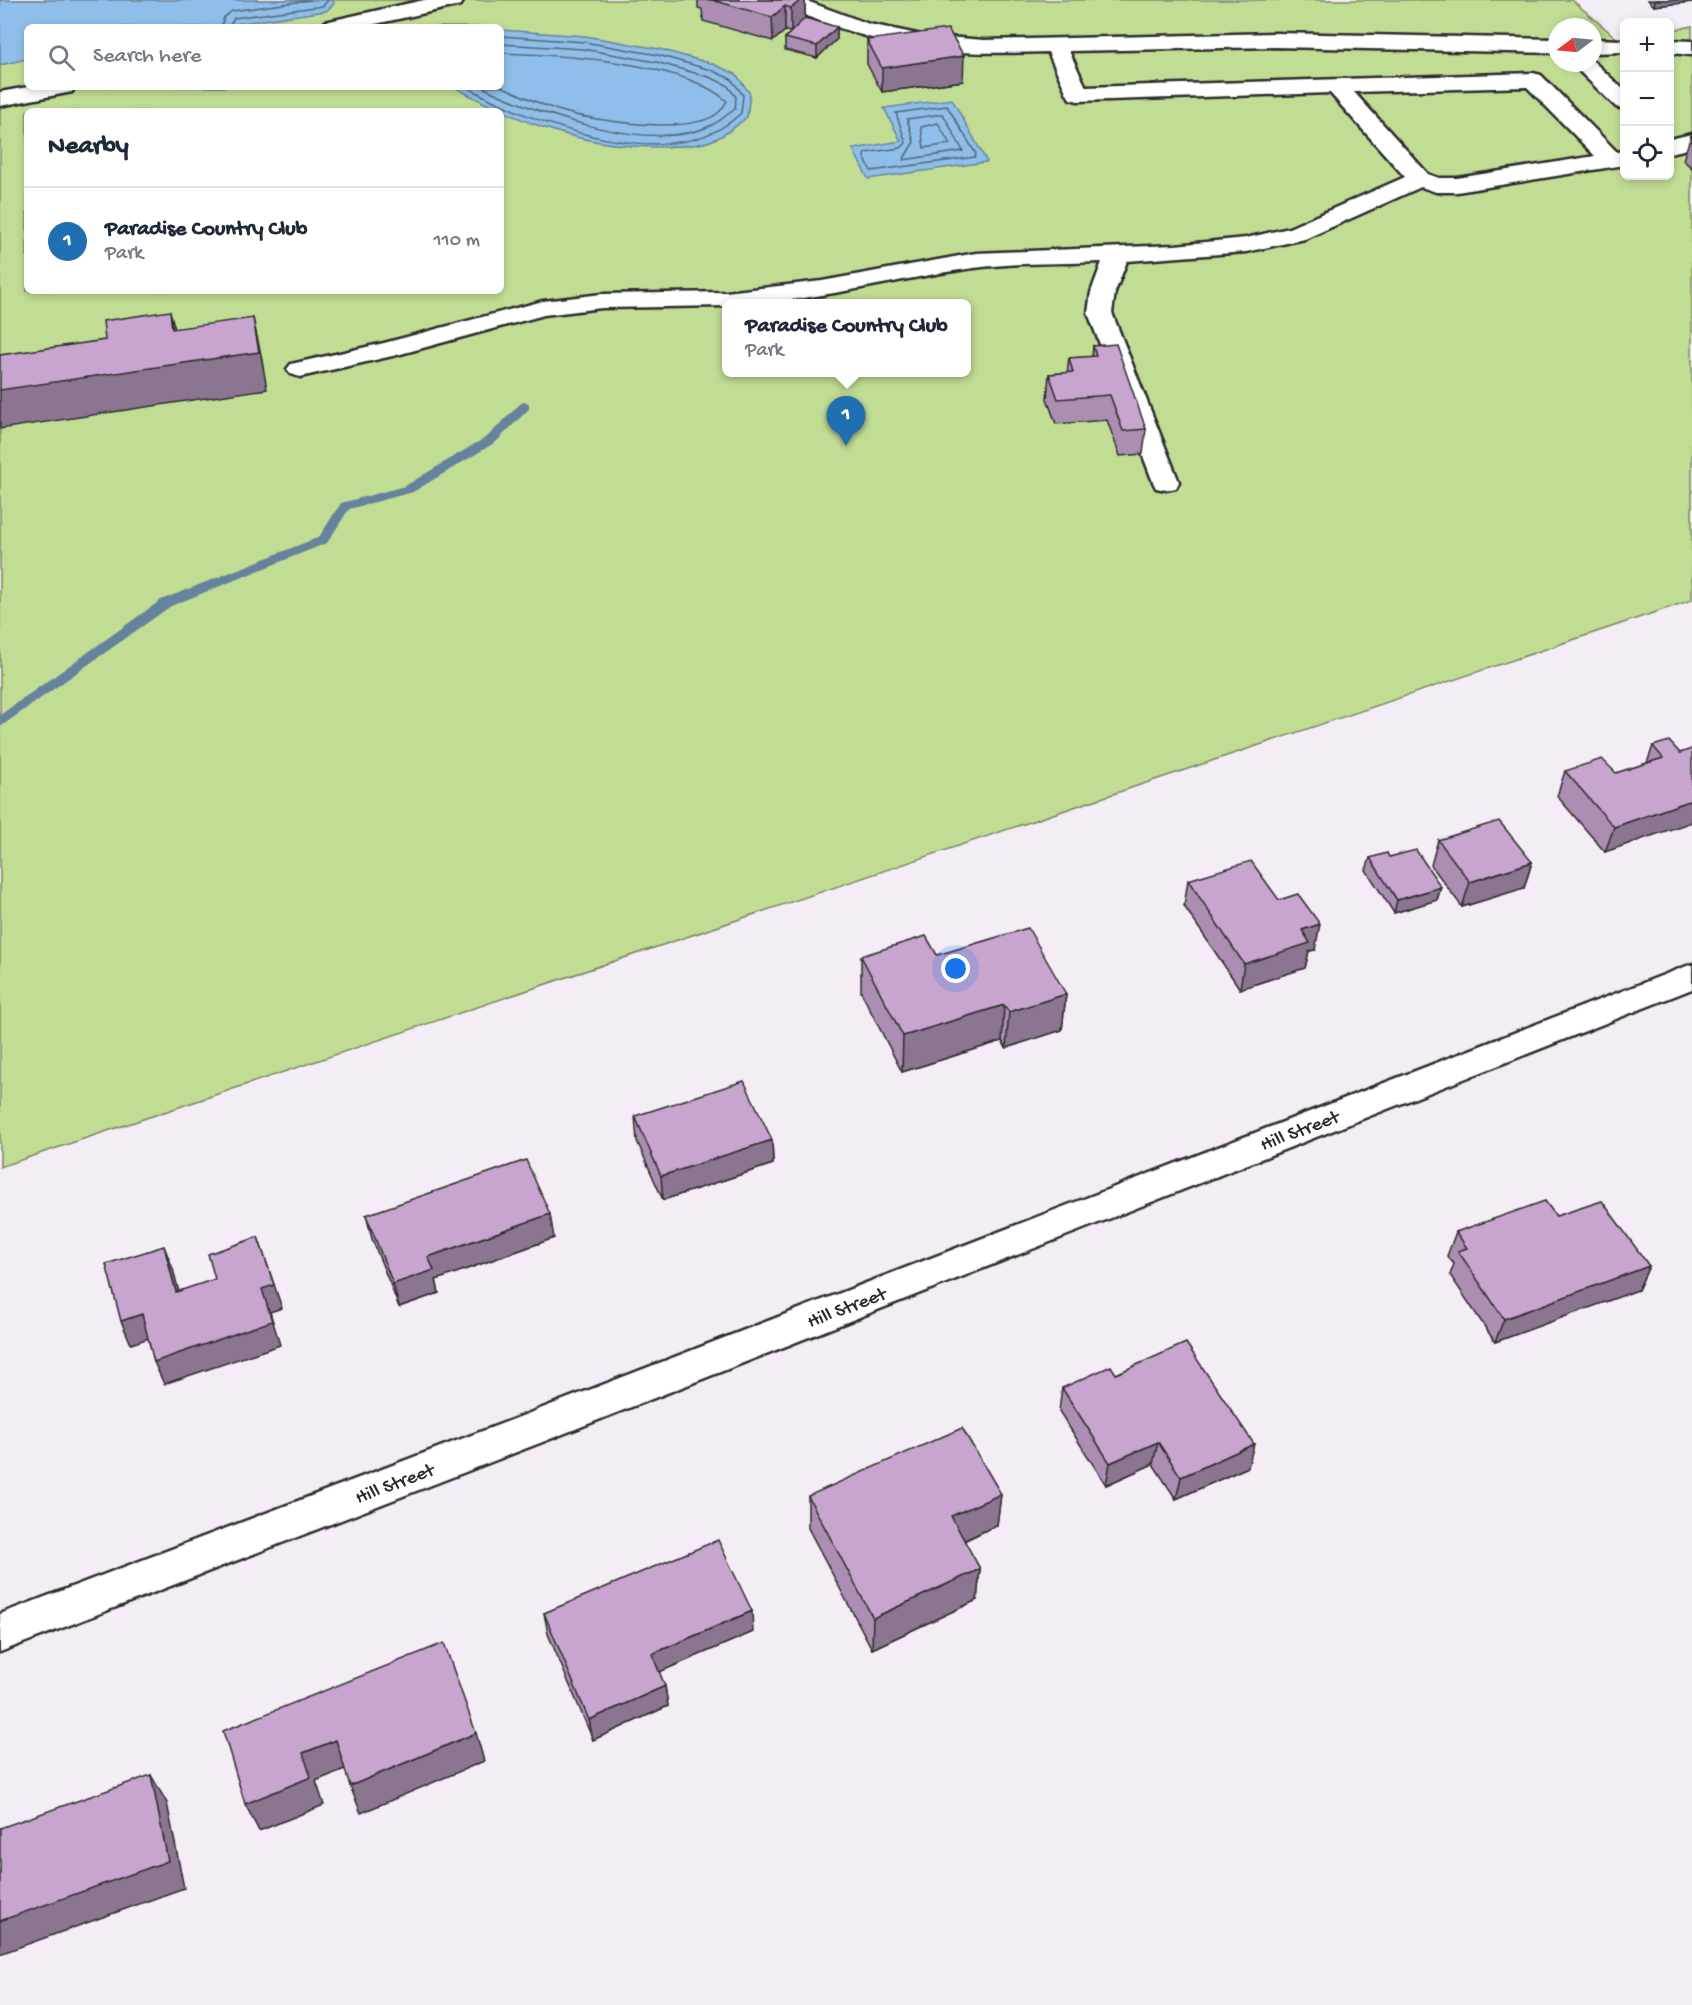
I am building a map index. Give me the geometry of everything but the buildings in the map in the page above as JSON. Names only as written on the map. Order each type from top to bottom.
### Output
[{"type":"street","points":[[346,24],[453,0]]},
{"type":"street","points":[[784,0],[863,29],[922,42],[984,47],[1275,40],[1548,46]]},
{"type":"street","points":[[1056,46],[1078,94],[1533,80],[1618,159]]},
{"type":"street","points":[[1602,46],[1620,46]]},
{"type":"street","points":[[1674,47],[1692,48]]},
{"type":"street","points":[[1592,72],[1620,98]]},
{"type":"street","points":[[1335,85],[1420,179],[1436,185],[1457,185],[1618,159]]},
{"type":"street","points":[[0,99],[47,90]]},
{"type":"street","points":[[726,299],[822,288],[976,260],[1117,255],[1246,245],[1296,234],[1420,179]]},
{"type":"street","points":[[1117,255],[1103,292],[1100,313],[1167,482]]},
{"type":"street","points":[[300,369],[388,350],[543,308],[602,301],[722,299]]},
{"type":"street","name":"Hill Street","points":[[0,1633],[527,1431],[1692,976]]},
{"type":"green space","points":[[0,0],[1572,0],[1593,18],[1548,18],[1548,72],[1602,72],[1602,26],[1620,41],[1620,180],[1674,180],[1674,30],[1692,26],[1692,600],[0,1167]]},
{"type":"water","points":[[0,0],[333,0],[334,4],[326,11],[234,24],[24,24],[24,60],[0,65]]},
{"type":"water","points":[[504,30],[585,36],[659,49],[713,64],[736,74],[750,94],[747,117],[727,133],[707,142],[663,147],[634,146],[581,138],[529,123],[504,112],[504,108],[496,108],[460,90],[504,90]]},
{"type":"water","points":[[952,99],[987,162],[868,179],[853,149],[901,141],[884,108]]},
{"type":"waterway","points":[[0,722],[166,603],[323,540],[345,506],[409,489],[492,439],[525,406]]},
{"type":"place","name":"Paradise Country Club","points":[[846,446]]}]
